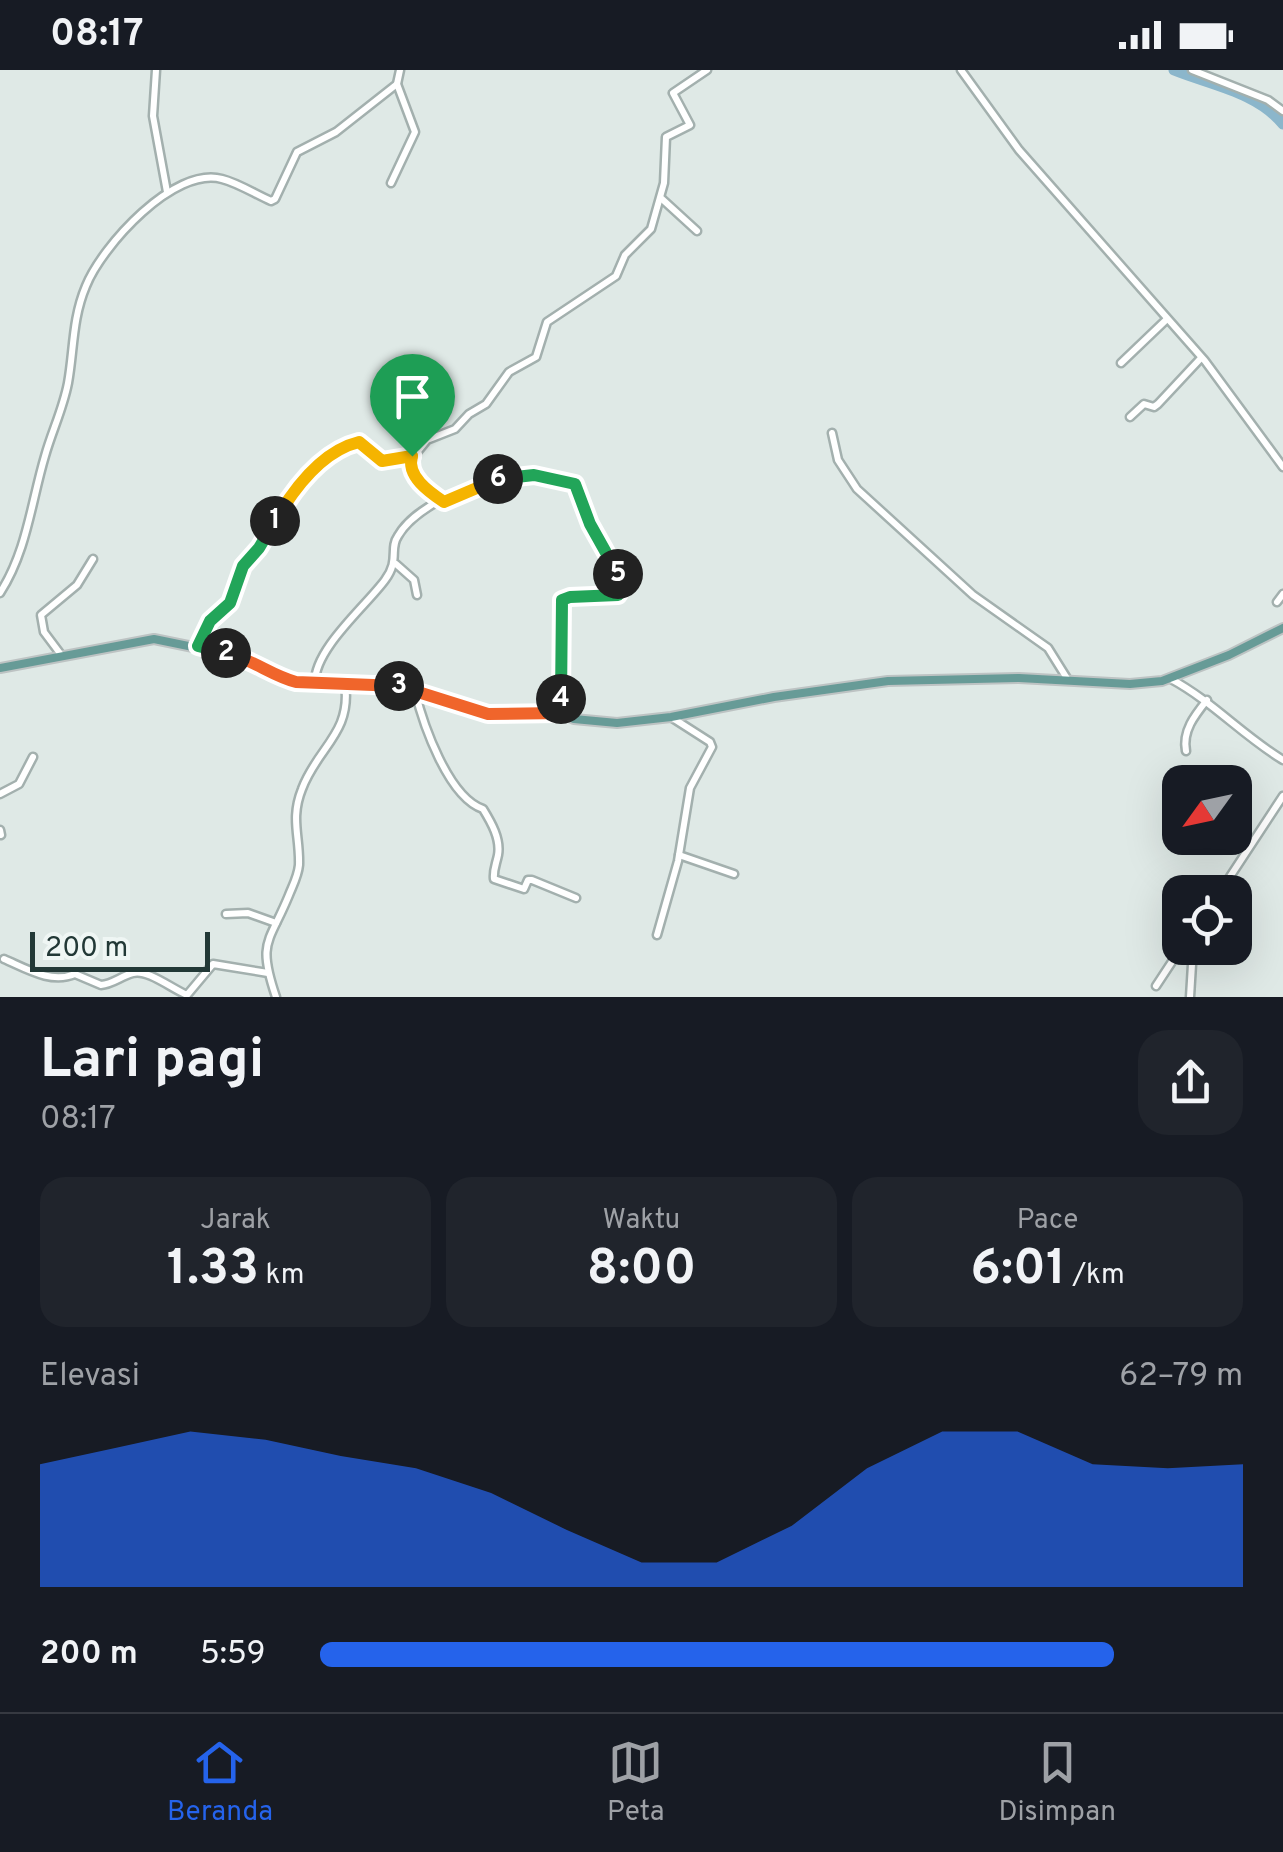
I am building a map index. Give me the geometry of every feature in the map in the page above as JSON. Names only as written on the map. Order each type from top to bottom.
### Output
[{"type":"main road","points":[[1,664],[63,658],[154,639],[247,658],[282,678],[315,684],[382,684],[415,690],[488,714],[560,713],[574,719],[617,723],[671,718],[774,697],[888,681],[1068,680],[1130,684],[1171,679],[1283,628]]},
{"type":"street","points":[[156,70],[154,130],[167,192]]},
{"type":"street","points":[[392,183],[414,132],[398,84],[400,70]]},
{"type":"street","points":[[560,713],[562,600],[618,595],[623,587],[590,524],[576,486],[546,477],[516,475],[474,488],[449,502],[440,500],[409,466],[412,456],[428,439],[452,431],[468,414],[486,404],[509,372],[536,357],[542,330],[550,319],[616,276],[625,255],[651,229],[662,198],[666,137],[690,124],[672,93],[707,70]]},
{"type":"street","points":[[961,70],[1019,150],[1201,358],[1283,467]]},
{"type":"street","points":[[1192,70],[1268,100],[1283,111]]},
{"type":"street","points":[[0,593],[24,542],[46,450],[60,420],[74,324],[86,284],[124,232],[167,192],[186,182],[220,178],[271,201],[297,152],[336,132],[398,84]]},
{"type":"street","points":[[662,198],[696,231]]},
{"type":"street","points":[[1121,363],[1167,318]]},
{"type":"street","points":[[1130,417],[1144,404],[1158,404],[1201,358]]},
{"type":"street","points":[[832,433],[838,460],[857,489],[973,595],[1048,648],[1068,680]]},
{"type":"street","points":[[198,646],[210,621],[230,603],[243,566],[259,548],[298,485],[334,454],[355,442],[382,461],[412,456]]},
{"type":"street","points":[[315,684],[320,659],[352,614],[396,564],[398,536],[416,516],[440,500]]},
{"type":"street","points":[[63,658],[44,632],[41,615],[78,585],[93,559]]},
{"type":"street","points":[[396,564],[414,580],[417,595]]},
{"type":"street","points":[[1277,602],[1283,594]]},
{"type":"street","points":[[1171,679],[1207,700],[1254,741],[1283,760]]},
{"type":"street","points":[[276,997],[268,973],[268,937],[297,876],[297,802],[310,770],[342,723],[347,700],[345,684]]},
{"type":"street","points":[[415,690],[426,730],[456,788],[482,809],[491,823],[499,850],[492,876],[524,889],[532,880],[576,898]]},
{"type":"street","points":[[1186,751],[1190,723],[1207,700]]},
{"type":"street","points":[[657,935],[679,855],[690,788],[712,746],[671,718]]},
{"type":"street","points":[[0,794],[19,784],[33,757]]},
{"type":"street","points":[[1231,875],[1283,796]]},
{"type":"street","points":[[679,855],[734,874]]},
{"type":"street","points":[[226,914],[248,913],[276,923]]},
{"type":"street","points":[[4,959],[46,976],[64,979],[75,974],[101,986],[135,972],[145,972],[167,987],[187,994],[213,964],[268,973]]},
{"type":"street","points":[[1156,986],[1170,965]]},
{"type":"street","points":[[1190,997],[1192,965]]},
{"type":"waterway","points":[[1174,70],[1247,97],[1283,124]]},
{"type":"route","points":[[355,442],[382,461],[412,456],[409,466],[413,474],[444,502],[516,475],[546,477],[576,486],[590,524],[623,587],[618,595],[562,600],[560,713],[488,714],[400,686],[296,682],[247,658],[198,646],[210,621],[230,603],[243,566],[259,548],[298,485],[334,454],[355,442]]}]
